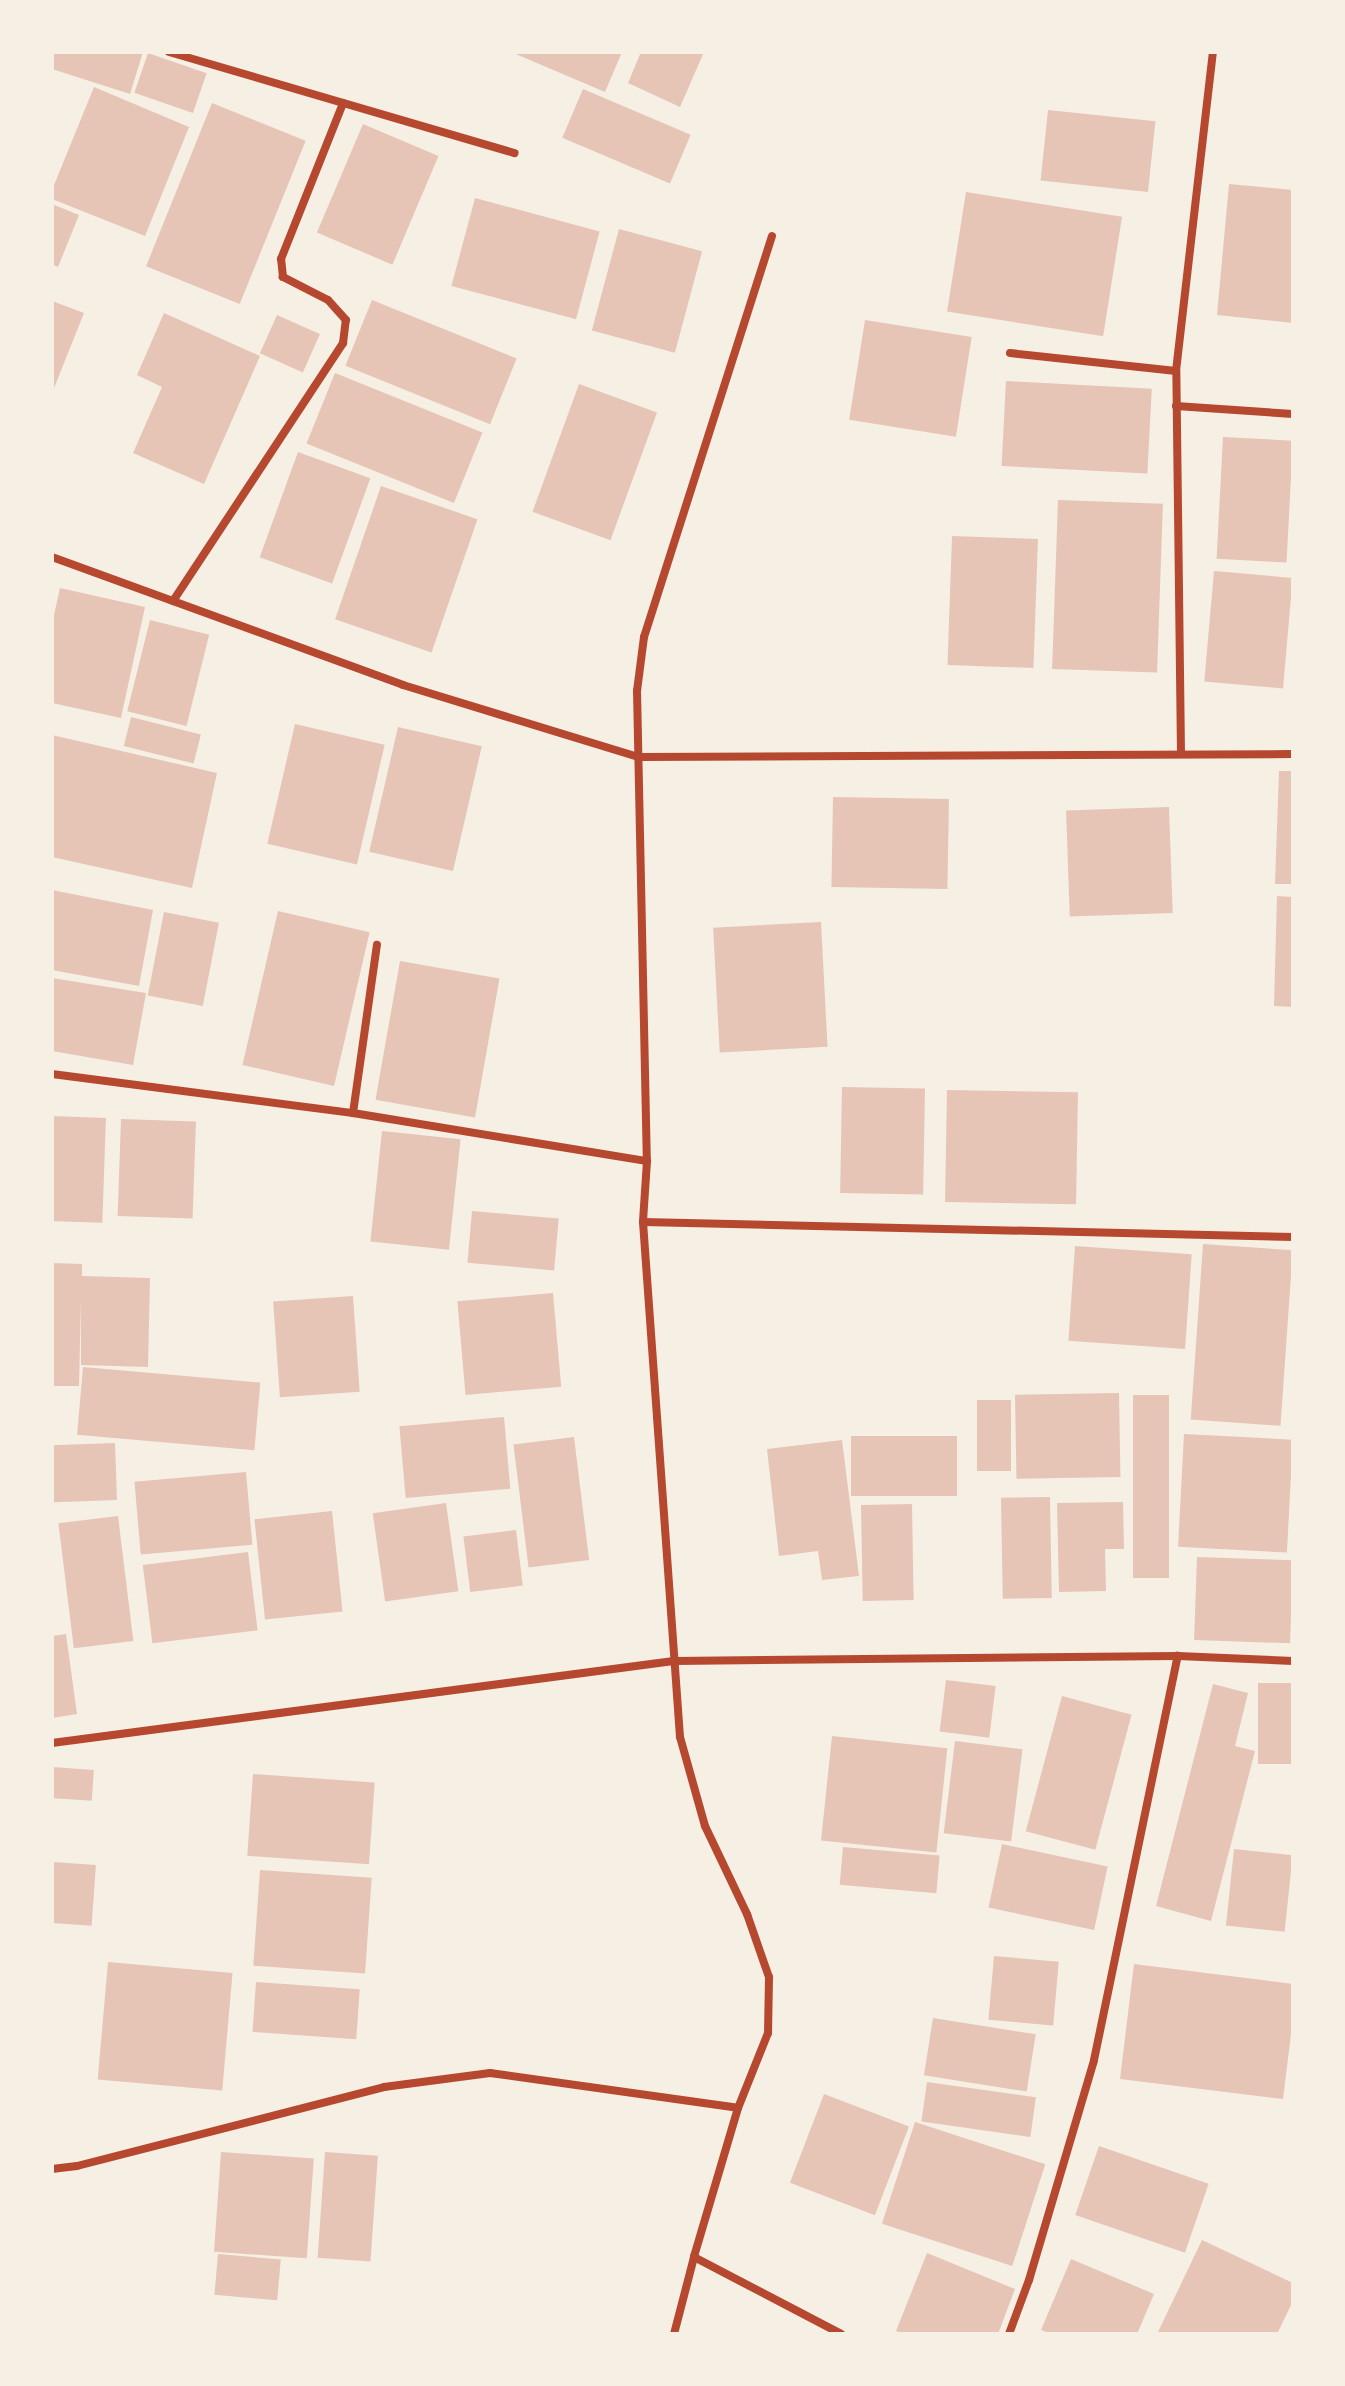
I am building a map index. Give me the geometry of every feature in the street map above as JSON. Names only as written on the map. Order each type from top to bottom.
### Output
[{"type":"street","points":[[169,52],[515,153]]},
{"type":"street","points":[[1181,754],[1176,371],[1213,52]]},
{"type":"street","points":[[173,601],[343,343],[346,320],[328,300],[283,277],[281,259],[343,103]]},
{"type":"street","points":[[674,2334],[738,2108],[768,2033],[769,1977],[747,1914],[705,1826],[680,1737],[643,1222],[647,1161],[637,691],[644,637],[772,236]]},
{"type":"street","points":[[1010,353],[1176,371]]},
{"type":"street","points":[[1176,406],[1293,414]]},
{"type":"street","points":[[52,557],[403,685],[639,757],[1293,754]]},
{"type":"street","points":[[353,1113],[377,945]]},
{"type":"street","points":[[52,1074],[353,1113],[647,1161]]},
{"type":"street","points":[[643,1222],[1293,1237]]},
{"type":"street","points":[[1009,2334],[1029,2280],[1094,2060],[1178,1656]]},
{"type":"street","points":[[52,1743],[674,1661],[1178,1656],[1293,1661]]},
{"type":"street","points":[[52,2169],[77,2166],[384,2087],[490,2073],[738,2108]]},
{"type":"street","points":[[694,2257],[841,2334]]},
{"type":"building","points":[[52,52],[143,52],[130,94],[52,69]]},
{"type":"building","points":[[511,52],[622,52],[605,92]]},
{"type":"building","points":[[641,52],[704,52],[680,107],[628,83]]},
{"type":"building","points":[[148,53],[207,73],[193,113],[134,93]]},
{"type":"building","points":[[94,87],[189,127],[145,236],[52,199],[52,190]]},
{"type":"building","points":[[583,89],[691,135],[670,184],[562,138]]},
{"type":"building","points":[[212,103],[306,141],[240,304],[146,266]]},
{"type":"building","points":[[1048,110],[1155,121],[1148,192],[1041,181]]},
{"type":"building","points":[[363,124],[438,156],[392,265],[317,233]]},
{"type":"building","points":[[1229,184],[1293,190],[1293,323],[1217,315]]},
{"type":"building","points":[[966,192],[1122,217],[1103,336],[947,312]]},
{"type":"building","points":[[475,198],[600,231],[576,319],[451,286]]},
{"type":"building","points":[[52,204],[79,215],[58,267],[52,264]]},
{"type":"building","points":[[619,229],[702,251],[675,353],[592,330]]},
{"type":"building","points":[[372,300],[517,358],[490,424],[345,366]]},
{"type":"building","points":[[52,301],[84,313],[52,393]]},
{"type":"building","points":[[164,313],[260,356],[204,484],[133,453],[162,387],[137,375]]},
{"type":"building","points":[[277,315],[320,334],[303,372],[260,353]]},
{"type":"building","points":[[865,320],[972,337],[956,437],[849,420]]},
{"type":"building","points":[[335,373],[482,433],[454,503],[307,443]]},
{"type":"building","points":[[1006,381],[1152,389],[1147,474],[1002,466]]},
{"type":"building","points":[[579,384],[657,412],[610,540],[532,512]]},
{"type":"building","points":[[1223,437],[1293,441],[1287,562],[1217,559]]},
{"type":"building","points":[[298,452],[370,478],[332,584],[260,557]]},
{"type":"building","points":[[381,486],[477,519],[432,653],[335,619]]},
{"type":"building","points":[[1058,500],[1163,504],[1157,673],[1052,669]]},
{"type":"building","points":[[952,536],[1038,539],[1033,668],[947,665]]},
{"type":"building","points":[[1214,571],[1293,578],[1283,688],[1204,682]]},
{"type":"building","points":[[60,588],[145,607],[121,718],[52,703],[52,624]]},
{"type":"building","points":[[150,620],[209,635],[186,726],[127,711]]},
{"type":"building","points":[[131,717],[201,734],[194,764],[124,746]]},
{"type":"building","points":[[295,724],[385,745],[357,865],[267,844]]},
{"type":"building","points":[[398,727],[482,746],[453,871],[369,852]]},
{"type":"building","points":[[52,735],[217,773],[192,888],[52,857]]},
{"type":"building","points":[[1279,771],[1293,771],[1293,884],[1275,884]]},
{"type":"building","points":[[833,797],[949,799],[947,889],[831,887]]},
{"type":"building","points":[[1169,807],[1173,913],[1070,917],[1066,811]]},
{"type":"building","points":[[52,890],[153,910],[139,986],[52,970]]},
{"type":"building","points":[[1277,896],[1293,897],[1293,1007],[1274,1006]]},
{"type":"building","points":[[278,911],[370,932],[334,1086],[242,1065]]},
{"type":"building","points":[[164,912],[219,923],[203,1006],[148,995]]},
{"type":"building","points":[[821,922],[828,1047],[720,1052],[713,928]]},
{"type":"building","points":[[400,961],[499,979],[475,1117],[376,1100]]},
{"type":"building","points":[[52,978],[146,993],[133,1065],[52,1051]]},
{"type":"building","points":[[842,1087],[925,1088],[923,1194],[840,1193]]},
{"type":"building","points":[[947,1090],[1078,1092],[1076,1204],[945,1202]]},
{"type":"building","points":[[52,1116],[106,1118],[102,1223],[52,1221]]},
{"type":"building","points":[[121,1119],[196,1122],[193,1219],[118,1216]]},
{"type":"building","points":[[382,1131],[461,1139],[449,1250],[370,1241]]},
{"type":"building","points":[[472,1211],[559,1219],[554,1270],[467,1263]]},
{"type":"building","points":[[1203,1244],[1293,1250],[1281,1426],[1191,1420]]},
{"type":"building","points":[[1075,1246],[1192,1254],[1185,1349],[1068,1341]]},
{"type":"building","points":[[52,1263],[82,1264],[82,1276],[150,1278],[148,1367],[81,1365],[81,1299],[79,1386],[52,1386]]},
{"type":"building","points":[[553,1293],[561,1387],[466,1395],[457,1301]]},
{"type":"building","points":[[353,1296],[360,1392],[280,1397],[273,1302]]},
{"type":"building","points":[[83,1367],[260,1383],[254,1450],[77,1435]]},
{"type":"building","points":[[1119,1393],[1120,1477],[1016,1479],[1015,1395]]},
{"type":"building","points":[[1133,1395],[1169,1395],[1169,1578],[1133,1578]]},
{"type":"building","points":[[977,1400],[1011,1400],[1011,1471],[977,1471]]},
{"type":"building","points":[[504,1417],[510,1489],[406,1498],[399,1426]]},
{"type":"building","points":[[1184,1434],[1293,1440],[1287,1553],[1178,1547]]},
{"type":"building","points":[[851,1436],[957,1436],[957,1496],[851,1496]]},
{"type":"building","points":[[574,1437],[589,1560],[529,1568],[513,1444]]},
{"type":"building","points":[[842,1440],[859,1576],[822,1580],[818,1551],[779,1556],[767,1449]]},
{"type":"building","points":[[115,1443],[117,1500],[54,1502],[52,1445]]},
{"type":"building","points":[[246,1472],[252,1545],[141,1554],[134,1482]]},
{"type":"building","points":[[1050,1497],[1052,1598],[1003,1599],[1001,1498]]},
{"type":"building","points":[[1123,1502],[1124,1549],[1105,1549],[1106,1591],[1059,1592],[1057,1503]]},
{"type":"building","points":[[446,1503],[458,1591],[385,1601],[373,1513]]},
{"type":"building","points":[[912,1504],[914,1600],[863,1601],[861,1505]]},
{"type":"building","points":[[332,1511],[343,1611],[265,1620],[254,1519]]},
{"type":"building","points":[[118,1516],[133,1641],[74,1648],[58,1523]]},
{"type":"building","points":[[516,1530],[523,1586],[470,1592],[463,1536]]},
{"type":"building","points":[[248,1552],[258,1630],[152,1643],[143,1565]]},
{"type":"building","points":[[1197,1557],[1293,1560],[1290,1643],[1194,1640]]},
{"type":"building","points":[[66,1634],[77,1714],[52,1718],[52,1636]]},
{"type":"building","points":[[946,1680],[996,1686],[989,1738],[940,1732]]},
{"type":"building","points":[[1258,1683],[1293,1683],[1293,1764],[1258,1764]]},
{"type":"building","points":[[1213,1684],[1248,1693],[1235,1746],[1255,1751],[1211,1921],[1156,1906]]},
{"type":"building","points":[[1062,1696],[1132,1715],[1095,1850],[1026,1831]]},
{"type":"building","points":[[832,1736],[947,1748],[936,1853],[821,1840]]},
{"type":"building","points":[[955,1741],[1022,1749],[1011,1842],[944,1833]]},
{"type":"building","points":[[52,1767],[94,1770],[92,1801],[52,1798]]},
{"type":"building","points":[[253,1774],[375,1783],[369,1864],[247,1856]]},
{"type":"building","points":[[1002,1844],[1108,1866],[1094,1930],[988,1908]]},
{"type":"building","points":[[843,1847],[940,1855],[936,1893],[840,1885]]},
{"type":"building","points":[[1234,1849],[1293,1855],[1285,1932],[1226,1926]]},
{"type":"building","points":[[53,1862],[96,1865],[92,1926],[52,1923]]},
{"type":"building","points":[[260,1870],[372,1878],[365,1974],[253,1966]]},
{"type":"building","points":[[994,1956],[1059,1962],[1053,2025],[988,2020]]},
{"type":"building","points":[[108,1962],[233,1973],[222,2090],[98,2080]]},
{"type":"building","points":[[1134,1964],[1293,1984],[1293,2018],[1283,2099],[1120,2079]]},
{"type":"building","points":[[256,1982],[360,1989],[356,2039],[253,2032]]},
{"type":"building","points":[[933,2018],[1036,2034],[1027,2092],[924,2075]]},
{"type":"building","points":[[927,2082],[1036,2097],[1030,2137],[921,2122]]},
{"type":"building","points":[[824,2094],[909,2127],[875,2215],[790,2183]]},
{"type":"building","points":[[915,2122],[1045,2164],[1012,2266],[882,2224]]},
{"type":"building","points":[[1099,2146],[1209,2184],[1185,2253],[1075,2215]]},
{"type":"building","points":[[221,2152],[314,2158],[307,2258],[214,2252]]},
{"type":"building","points":[[325,2152],[378,2156],[370,2261],[318,2258]]},
{"type":"building","points":[[1202,2240],[1293,2283],[1293,2301],[1277,2334],[1157,2334]]},
{"type":"building","points":[[927,2253],[1015,2289],[998,2334],[904,2334],[896,2331]]},
{"type":"building","points":[[218,2254],[281,2259],[277,2300],[214,2295]]},
{"type":"building","points":[[1071,2259],[1154,2294],[1137,2334],[1051,2334],[1041,2330]]}]
